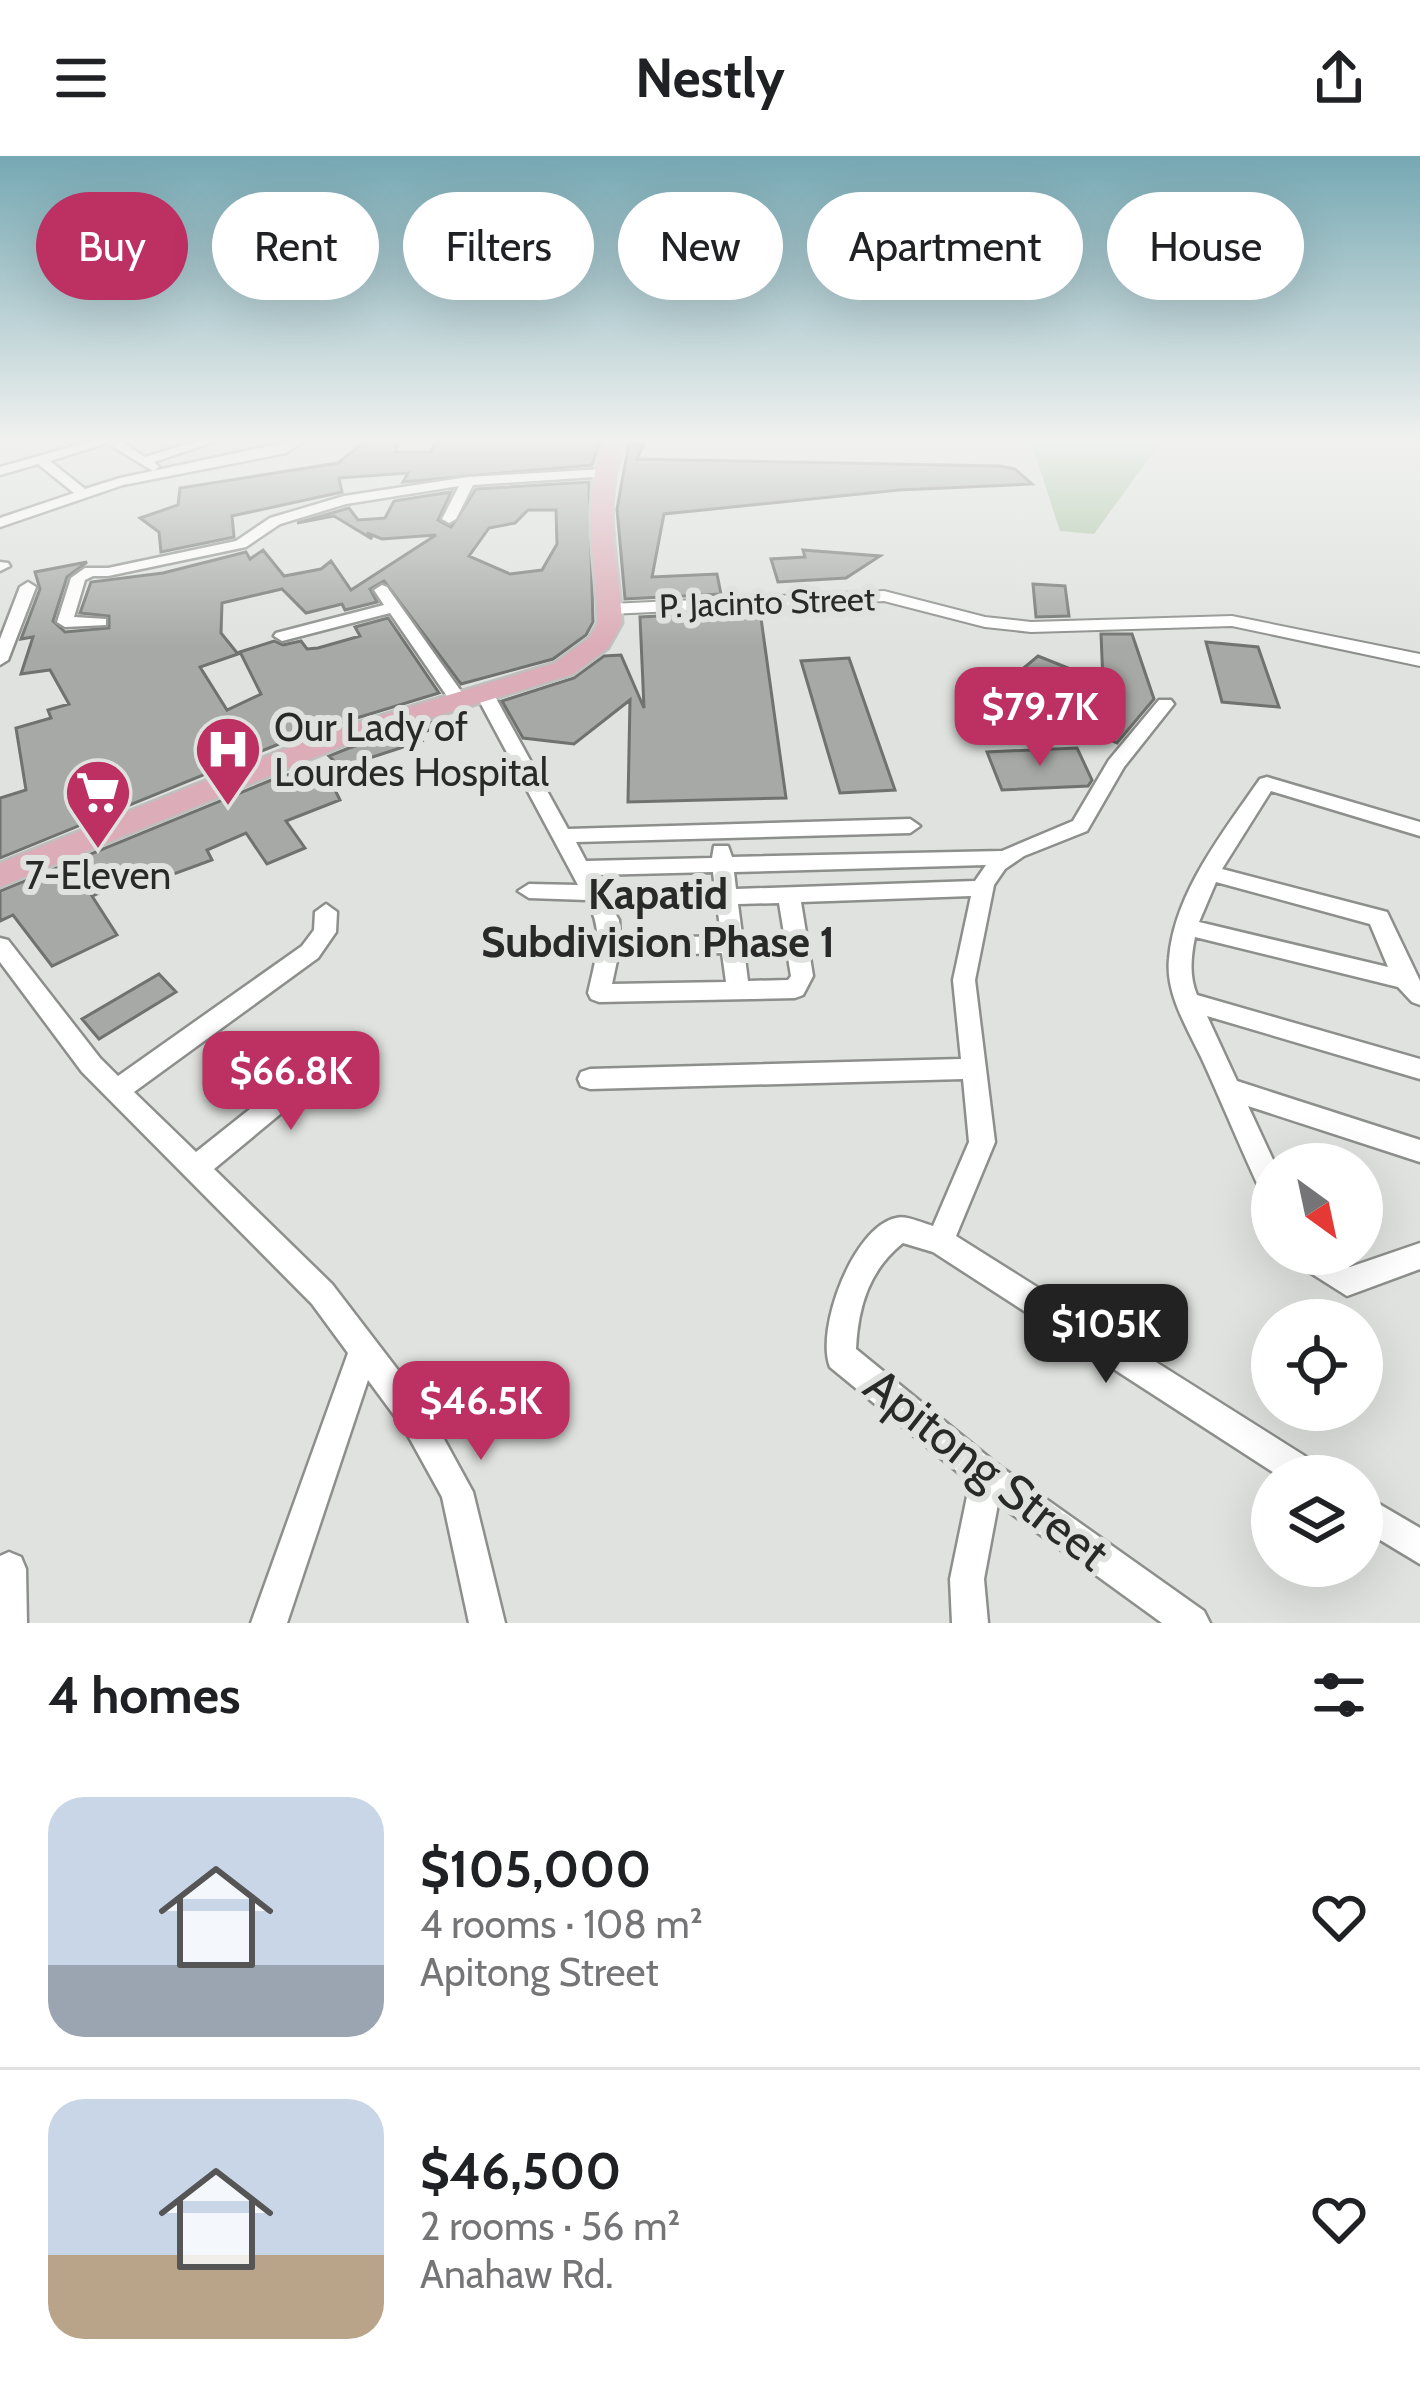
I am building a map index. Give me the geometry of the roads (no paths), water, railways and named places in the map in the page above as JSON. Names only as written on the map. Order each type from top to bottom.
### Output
[{"type":"main road","points":[[0,876],[322,745],[470,694],[550,674],[584,656],[603,640],[610,609],[602,510]]},
{"type":"street","points":[[3,520],[32,510]]},
{"type":"street","points":[[100,622],[64,622],[82,574],[223,548],[302,510]]},
{"type":"street","points":[[449,519],[453,510]]},
{"type":"street","points":[[0,660],[28,587]]},
{"type":"street","points":[[382,590],[470,694],[565,836],[609,926],[609,948],[596,989],[602,994],[795,989],[801,984],[789,896]]},
{"type":"street","name":"P. Jacinto Street","points":[[610,609],[884,596],[985,622],[1031,628],[1232,621],[1420,660]]},
{"type":"street","points":[[282,635],[394,607]]},
{"type":"street","points":[[582,868],[1006,858],[1080,826],[1117,764],[1165,704]]},
{"type":"street","points":[[1251,1143],[1187,1001],[1177,967],[1186,927],[1212,874],[1267,783],[1420,829]]},
{"type":"street","points":[[565,836],[910,826]]},
{"type":"street","points":[[719,833],[738,989]]},
{"type":"street","points":[[1006,858],[983,887],[964,980],[982,1142],[940,1241],[1275,1455]]},
{"type":"street","points":[[1212,874],[1378,918],[1412,988]]},
{"type":"street","points":[[529,891],[598,897],[726,897],[983,887]]},
{"type":"street","points":[[116,1090],[310,952],[325,932],[326,912]]},
{"type":"street","points":[[1186,927],[1412,988]]},
{"type":"street","points":[[609,948],[732,944]]},
{"type":"street","points":[[0,946],[68,1039],[322,1294],[416,1419],[457,1492],[487,1623]]},
{"type":"street","points":[[1187,1001],[1420,1069]]},
{"type":"street","points":[[195,1169],[346,1046]]},
{"type":"street","points":[[590,1079],[973,1069]]},
{"type":"street","points":[[1225,1088],[1420,1151]]},
{"type":"street","name":"Apitong Street","points":[[940,1241],[898,1229],[883,1240],[860,1270],[850,1294],[842,1356],[987,1475],[1192,1623]]},
{"type":"street","points":[[1383,1269],[1420,1256]]},
{"type":"street","points":[[1336,1275],[1347,1282],[1367,1275]]},
{"type":"street","points":[[269,1623],[364,1349]]},
{"type":"street","points":[[970,1623],[967,1579],[987,1475]]},
{"type":"street","points":[[1383,1523],[1420,1547]]},
{"type":"street","points":[[9,1569],[9,1623]]},
{"type":"place","name":"Our Lady of Lourdes Hospital","points":[[228,808]]},
{"type":"place","name":"7-Eleven","points":[[98,851]]},
{"type":"district","name":"Kapatid Subdivision Phase 1","points":[[658,918]]}]
